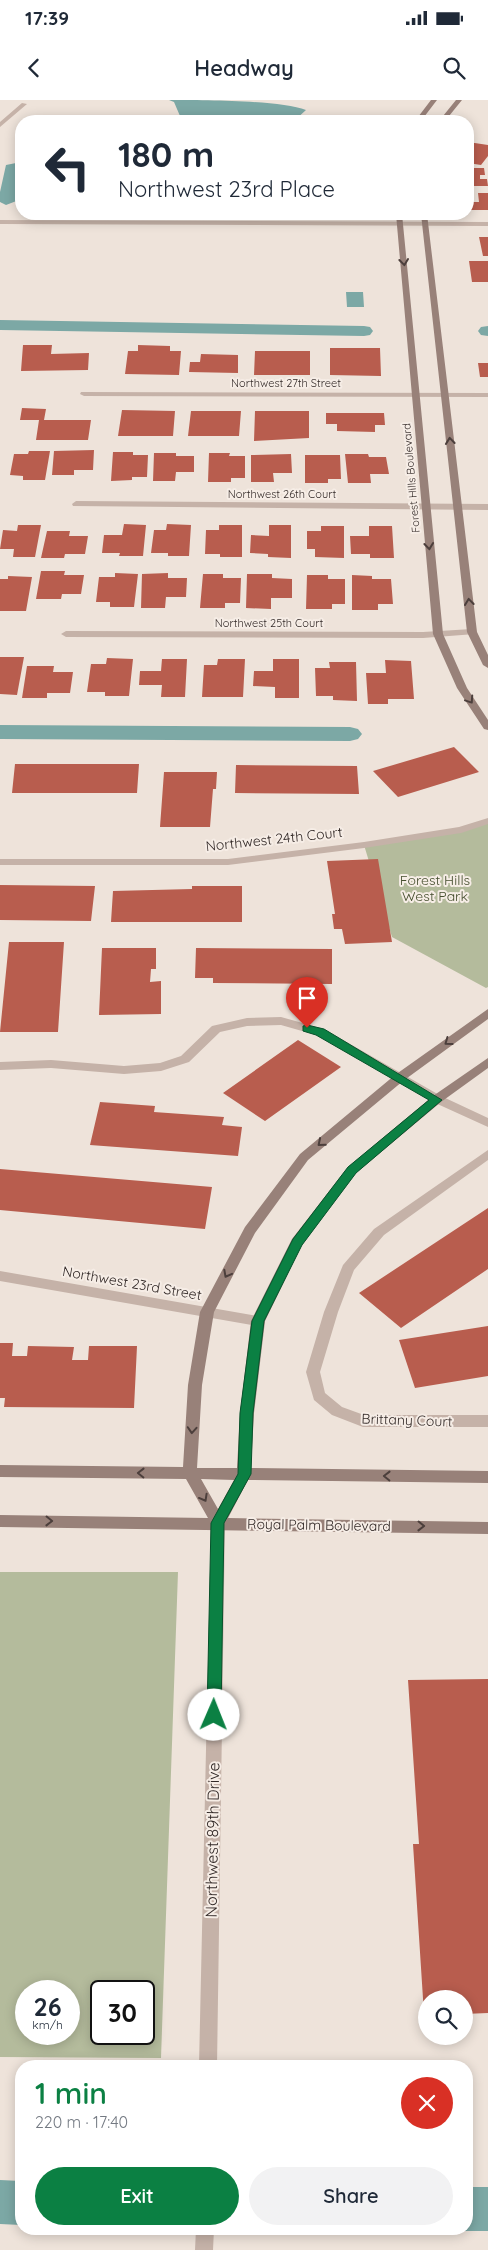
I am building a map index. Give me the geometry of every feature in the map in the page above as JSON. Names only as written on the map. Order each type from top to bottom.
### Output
[{"type":"street","points":[[423,115],[434,100]]},
{"type":"street","points":[[447,115],[459,100]]},
{"type":"street","points":[[0,125],[24,104]]},
{"type":"street","name":"Forest Hills Boulevard","points":[[399,220],[438,634],[462,688],[488,727]]},
{"type":"street","points":[[425,220],[472,632],[488,665]]},
{"type":"street","points":[[0,222],[488,224]]},
{"type":"street","name":"Northwest 27th Street","points":[[84,394],[488,395]]},
{"type":"street","name":"Northwest 26th Court","points":[[76,504],[488,507]]},
{"type":"street","name":"Northwest 25th Court","points":[[66,634],[438,634],[472,632]]},
{"type":"street","name":"Northwest 24th Court","points":[[0,862],[228,862],[364,845],[462,830],[488,821]]},
{"type":"street","points":[[218,1523],[190,1473],[195,1385],[207,1312],[250,1230],[304,1157],[399,1078],[488,1013]]},
{"type":"street","points":[[0,1066],[51,1064],[124,1070],[161,1067],[185,1059],[216,1029],[248,1022],[281,1021],[320,1032],[437,1100],[488,1123]]},
{"type":"street","name":"Northwest 89th Drive","points":[[208,2060],[218,1523],[244,1474],[247,1413],[258,1321],[297,1242],[352,1170],[437,1100],[488,1062]]},
{"type":"street","name":"Brittany Court","points":[[488,1154],[379,1232],[348,1268],[330,1312],[313,1372],[319,1396],[337,1411],[362,1422],[488,1422]]},
{"type":"street","name":"Northwest 23rd Street","points":[[0,1276],[258,1321]]},
{"type":"street","points":[[0,1471],[488,1478]]},
{"type":"street","name":"Royal Palm Boulevard","points":[[0,1521],[488,1528]]},
{"type":"street","points":[[204,2250],[205,2235]]},
{"type":"green space","name":"Forest Hills West Park","points":[[488,821],[488,987],[486,988],[392,937],[364,845],[461,830]]},
{"type":"green space","points":[[0,1572],[178,1572],[161,2058],[0,2057]]},
{"type":"water","points":[[169,100],[260,102],[306,110],[301,115],[180,115],[174,102]]},
{"type":"water","points":[[15,163],[15,202],[6,205],[0,202],[0,192],[6,165]]},
{"type":"water","points":[[346,292],[363,292],[364,307],[347,307]]},
{"type":"building","points":[[474,143],[488,145],[488,156],[481,165],[474,164]]},
{"type":"building","points":[[474,168],[484,168],[485,175],[480,175],[480,179],[487,179],[488,186],[474,186]]},
{"type":"building","points":[[478,193],[488,193],[488,210],[474,210],[474,202],[479,202]]},
{"type":"building","points":[[479,237],[488,237],[488,256],[483,256]]},
{"type":"building","points":[[469,261],[488,261],[488,282],[472,282]]},
{"type":"building","points":[[23,345],[52,345],[51,354],[89,353],[88,370],[21,371]]},
{"type":"building","points":[[138,345],[170,346],[170,351],[181,351],[179,375],[125,374],[128,351],[138,351]]},
{"type":"building","points":[[330,348],[380,348],[381,376],[330,375]]},
{"type":"building","points":[[255,351],[310,351],[310,375],[254,375]]},
{"type":"building","points":[[201,354],[238,355],[238,373],[189,372],[190,362],[200,362]]},
{"type":"building","points":[[478,363],[488,363],[488,377],[480,377]]},
{"type":"building","points":[[22,408],[46,409],[44,420],[91,420],[88,440],[36,440],[39,420],[20,420]]},
{"type":"building","points":[[122,410],[175,411],[173,436],[118,436]]},
{"type":"building","points":[[191,411],[241,411],[239,436],[188,436]]},
{"type":"building","points":[[255,411],[309,411],[309,438],[254,441]]},
{"type":"building","points":[[326,413],[384,413],[385,425],[375,425],[375,432],[337,431],[337,424],[326,424]]},
{"type":"building","points":[[94,450],[93,470],[74,470],[74,475],[52,475],[54,451]]},
{"type":"building","points":[[29,451],[50,451],[45,480],[23,480],[23,476],[10,475],[14,454],[28,454]]},
{"type":"building","points":[[113,452],[133,452],[133,455],[148,455],[147,477],[132,477],[132,480],[111,481]]},
{"type":"building","points":[[154,453],[176,453],[176,456],[194,456],[194,472],[176,472],[175,481],[153,481]]},
{"type":"building","points":[[209,453],[230,453],[229,456],[245,456],[245,478],[231,478],[231,482],[208,482]]},
{"type":"building","points":[[291,454],[292,473],[273,473],[274,482],[251,482],[251,455]]},
{"type":"building","points":[[345,454],[368,454],[369,457],[386,457],[389,474],[370,474],[371,483],[348,483]]},
{"type":"building","points":[[305,455],[340,455],[341,479],[328,479],[328,483],[305,483]]},
{"type":"building","points":[[124,524],[146,525],[143,556],[119,556],[120,553],[102,553],[104,535],[122,535]]},
{"type":"building","points":[[167,524],[191,525],[189,556],[168,556],[168,553],[151,553],[154,530],[166,530]]},
{"type":"building","points":[[18,525],[41,525],[35,557],[13,557],[14,549],[0,549],[3,530],[17,531]]},
{"type":"building","points":[[219,525],[242,525],[242,557],[220,557],[220,554],[205,554],[206,530],[219,530]]},
{"type":"building","points":[[269,525],[291,525],[291,558],[268,557],[268,554],[250,553],[251,535],[269,536]]},
{"type":"building","points":[[321,526],[344,526],[344,558],[315,557],[315,549],[307,549],[307,531],[321,531]]},
{"type":"building","points":[[369,526],[392,526],[394,558],[370,558],[370,554],[351,554],[350,536],[369,536]]},
{"type":"building","points":[[47,531],[70,531],[69,536],[88,536],[85,554],[65,554],[64,558],[41,558]]},
{"type":"building","points":[[41,571],[65,571],[64,575],[84,575],[81,594],[62,594],[61,599],[36,599]]},
{"type":"building","points":[[115,573],[138,574],[134,607],[110,607],[110,602],[96,602],[99,577],[115,577]]},
{"type":"building","points":[[168,573],[168,578],[187,578],[186,597],[166,597],[165,608],[141,608],[142,574]]},
{"type":"building","points":[[203,574],[223,574],[223,578],[241,578],[240,603],[225,603],[225,608],[200,608]]},
{"type":"building","points":[[247,574],[272,574],[272,578],[292,579],[292,598],[271,598],[271,609],[246,608]]},
{"type":"building","points":[[307,575],[328,575],[328,579],[345,579],[345,604],[332,604],[332,609],[306,609]]},
{"type":"building","points":[[352,575],[372,576],[372,579],[391,579],[393,604],[378,604],[378,610],[352,610]]},
{"type":"building","points":[[8,576],[32,577],[26,611],[0,611],[0,579],[8,579]]},
{"type":"building","points":[[0,657],[24,657],[17,695],[0,694]]},
{"type":"building","points":[[107,658],[133,659],[129,696],[105,696],[105,692],[87,692],[91,664],[106,664]]},
{"type":"building","points":[[162,659],[187,659],[185,697],[161,697],[162,685],[139,685],[140,671],[161,671]]},
{"type":"building","points":[[218,659],[245,659],[243,697],[202,697],[204,665],[217,665]]},
{"type":"building","points":[[273,659],[299,659],[299,698],[275,698],[275,687],[253,686],[254,671],[273,671]]},
{"type":"building","points":[[385,660],[411,661],[414,699],[388,699],[388,704],[368,704],[366,673],[386,673]]},
{"type":"building","points":[[329,662],[356,662],[357,701],[333,700],[333,696],[316,696],[315,668],[330,668]]},
{"type":"building","points":[[27,666],[54,666],[53,672],[73,672],[70,693],[47,693],[47,698],[22,698]]},
{"type":"building","points":[[454,747],[479,772],[398,797],[373,771]]},
{"type":"building","points":[[15,764],[139,764],[137,793],[12,793]]},
{"type":"building","points":[[236,765],[357,766],[359,794],[235,793]]},
{"type":"building","points":[[164,772],[217,772],[216,789],[213,789],[210,827],[160,827]]},
{"type":"building","points":[[378,859],[392,942],[345,944],[342,929],[334,929],[332,914],[335,914],[327,861]]},
{"type":"building","points":[[0,885],[95,886],[91,921],[0,920]]},
{"type":"building","points":[[192,886],[242,886],[242,922],[111,922],[113,891],[192,889]]},
{"type":"building","points":[[9,942],[64,942],[58,1032],[0,1032]]},
{"type":"building","points":[[102,948],[156,948],[156,969],[151,969],[150,982],[161,981],[161,1014],[99,1015]]},
{"type":"building","points":[[196,948],[332,949],[332,984],[213,983],[213,978],[195,978]]},
{"type":"building","points":[[298,1040],[341,1067],[265,1121],[223,1093]]},
{"type":"building","points":[[100,1102],[155,1106],[154,1112],[224,1117],[222,1125],[242,1127],[238,1156],[90,1145]]},
{"type":"building","points":[[0,1169],[212,1187],[205,1229],[0,1210]]},
{"type":"building","points":[[488,1208],[488,1269],[401,1328],[359,1293]]},
{"type":"building","points":[[488,1326],[488,1376],[415,1388],[399,1340]]},
{"type":"building","points":[[0,1343],[13,1343],[12,1356],[27,1356],[28,1346],[74,1347],[72,1360],[88,1360],[89,1346],[137,1346],[134,1408],[4,1407],[5,1398],[0,1398]]},
{"type":"building","points":[[488,1679],[488,2013],[473,2014],[473,1990],[422,1990],[413,1844],[419,1844],[408,1680]]},
{"type":"waterway","points":[[0,325],[364,331]]},
{"type":"waterway","points":[[0,732],[350,734]]},
{"type":"waterway","points":[[0,2202],[15,2203]]},
{"type":"waterway","points":[[473,2209],[488,2209]]},
{"type":"route","points":[[214,1715],[218,1523],[244,1474],[247,1413],[258,1321],[297,1242],[352,1170],[437,1100],[320,1032],[307,1028]]}]
